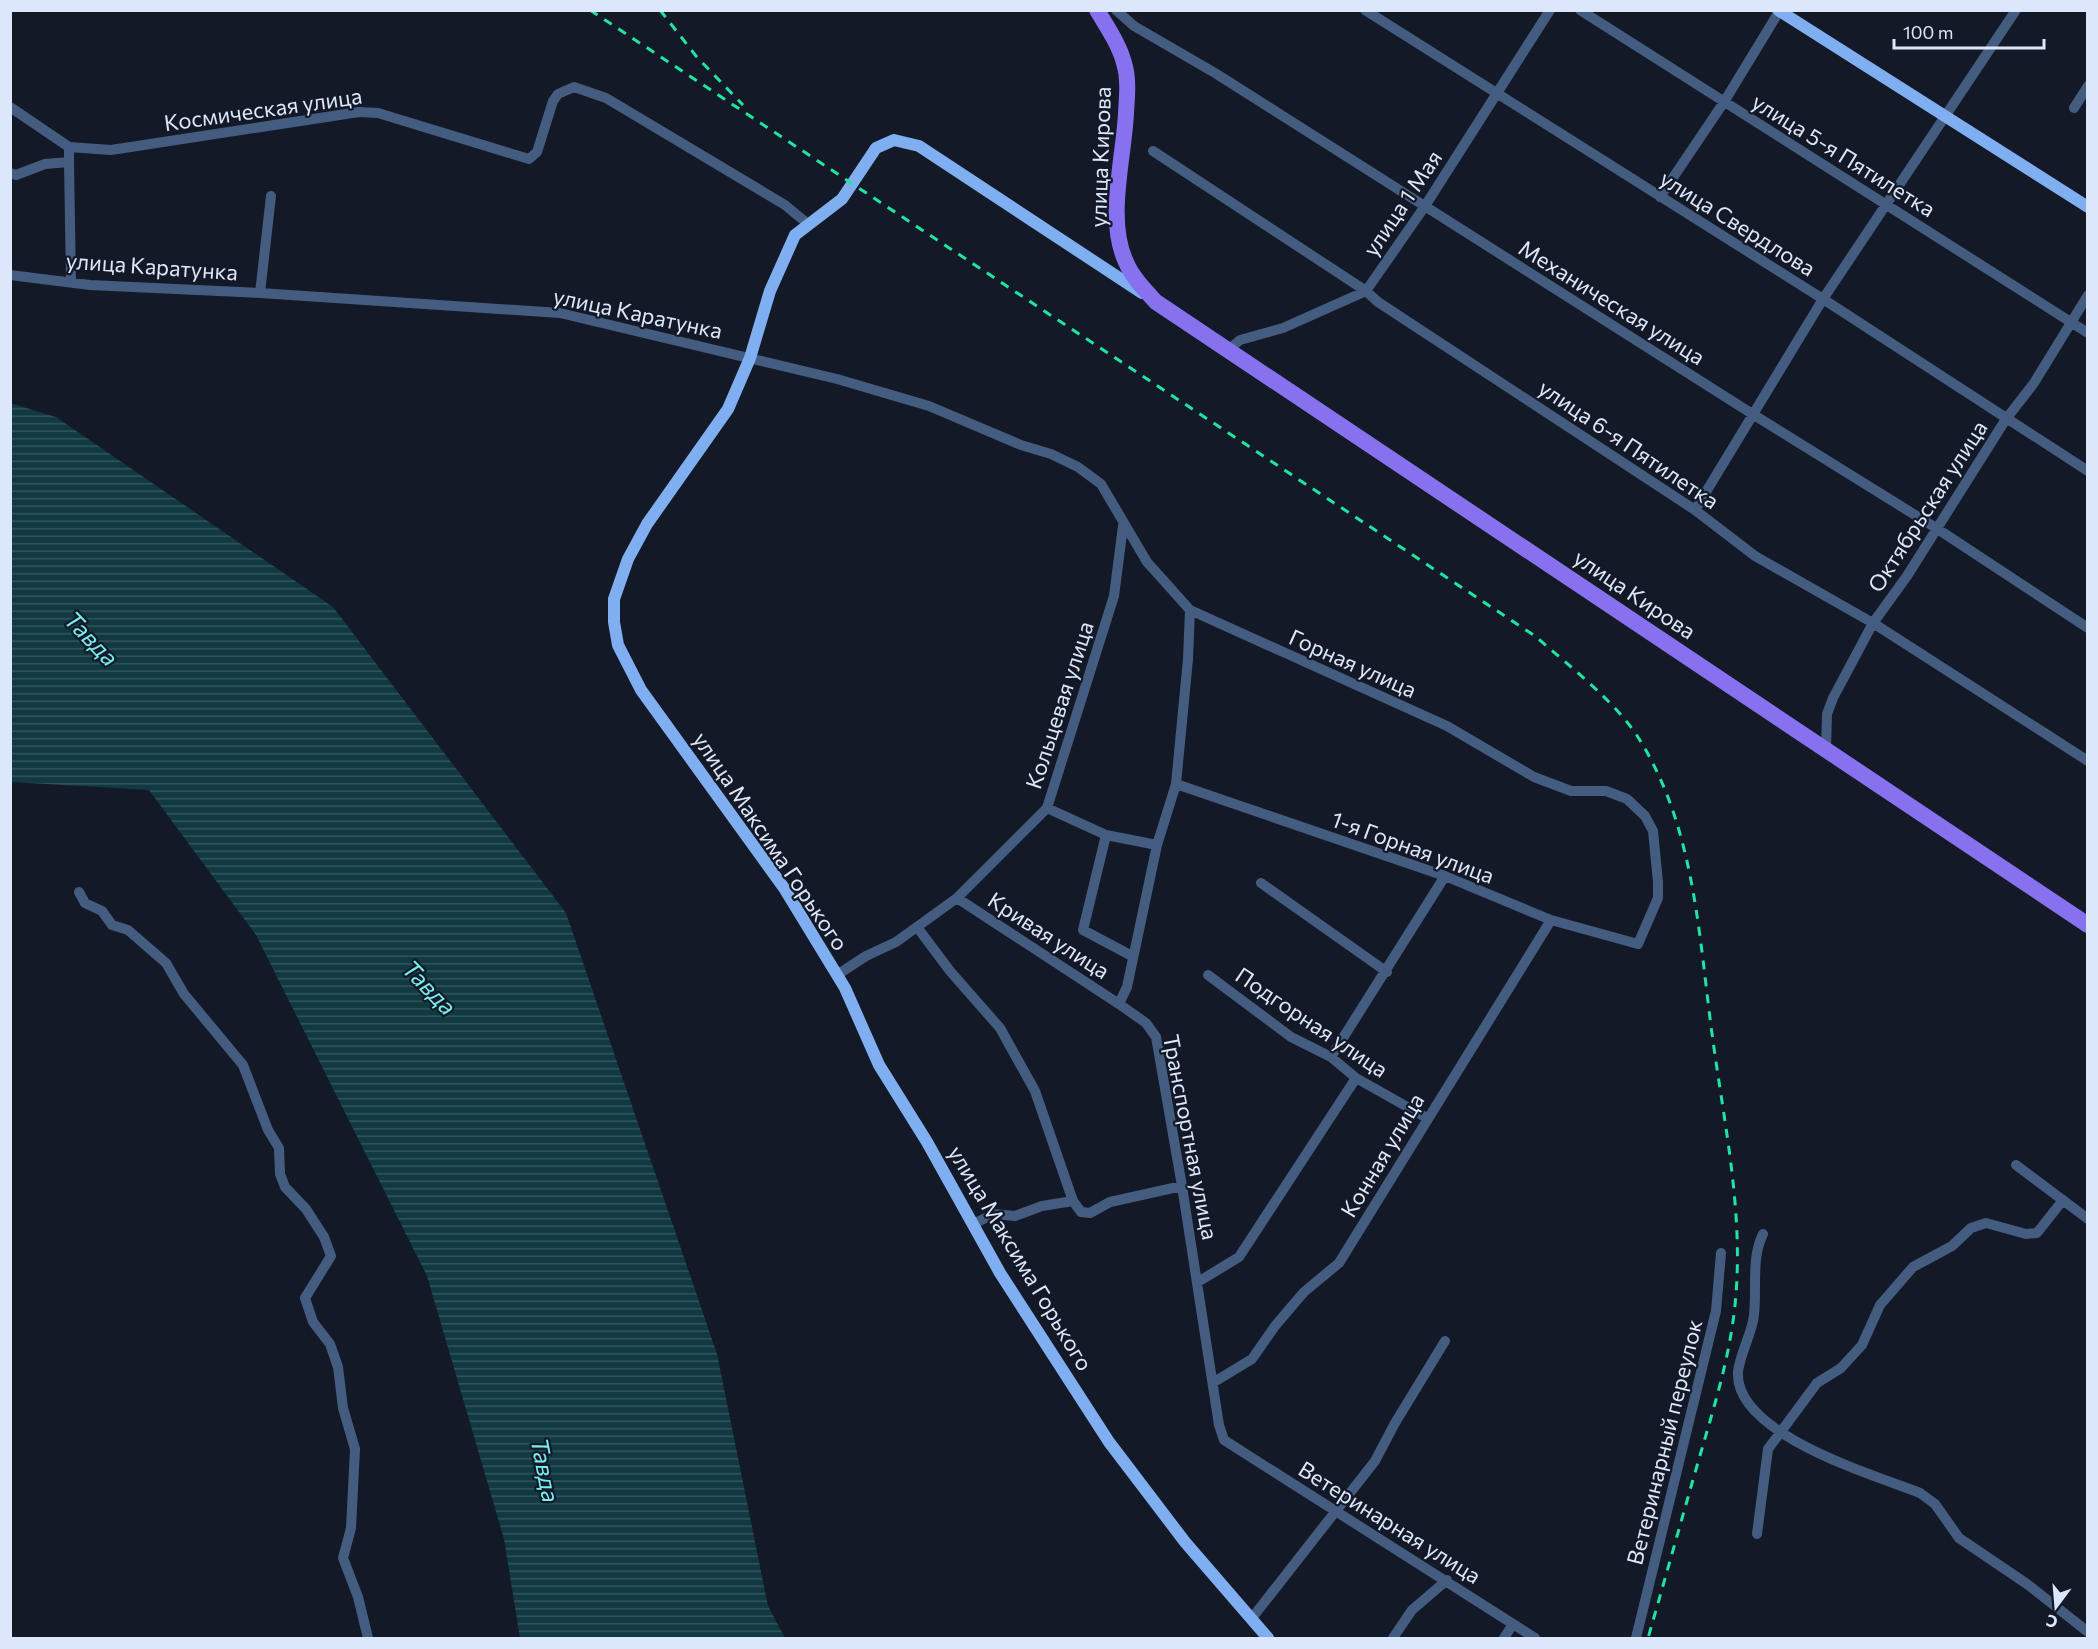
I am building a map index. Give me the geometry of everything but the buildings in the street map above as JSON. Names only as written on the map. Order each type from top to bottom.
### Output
[{"type":"main road","name":"улица Кирова","points":[[1097,10],[1124,63],[1127,86],[1125,134],[1119,186],[1120,247],[1136,279],[1156,302],[2088,925]]},
{"type":"street","name":"Механическая улица","points":[[1116,10],[1134,26],[1215,73],[1936,528],[2088,628]]},
{"type":"street","name":"улица Свердлова","points":[[1365,10],[1823,299],[2088,471]]},
{"type":"street","name":"улица 1 Мая","points":[[1228,350],[1240,340],[1283,328],[1366,291],[1425,206],[1550,10]]},
{"type":"street","name":"улица 5-я Пятилетка","points":[[1580,10],[2088,333]]},
{"type":"street","points":[[1695,510],[1823,299],[2016,10]]},
{"type":"street","points":[[1660,197],[1724,102],[1779,11],[2088,207]]},
{"type":"street","points":[[2074,108],[2088,86]]},
{"type":"street","name":"Космическая улица","points":[[69,147],[111,150],[359,112],[378,113],[529,159],[537,152],[553,101],[558,94],[574,87],[606,98],[785,205],[808,224]]},
{"type":"street","points":[[10,107],[69,147],[71,282]]},
{"type":"street","name":"улица Максима Горького","points":[[919,146],[894,140],[876,148],[842,198],[795,236],[770,291],[750,358],[728,409],[647,524],[628,559],[614,599],[614,622],[618,645],[641,690],[784,888],[837,975],[879,1065],[927,1142],[1000,1273],[1109,1442],[1185,1542],[1268,1638]]},
{"type":"street","name":"улица Кирова","points":[[919,146],[1156,302]]},
{"type":"street","name":"улица 6-я Пятилетка","points":[[1154,151],[1366,291],[1378,302],[1695,510],[1755,556],[1873,623],[2088,760]]},
{"type":"street","points":[[10,172],[16,175],[45,164],[69,162]]},
{"type":"street","points":[[260,293],[272,196]]},
{"type":"street","name":"улица Каратунка","points":[[10,275],[71,282],[560,313],[837,378],[929,406],[1021,445],[1051,454],[1078,467],[1101,484],[1114,506]]},
{"type":"street","name":"Октябрьская улица","points":[[1826,748],[1827,714],[1833,698],[1873,623],[1907,576],[2006,419],[2034,383],[2088,295]]},
{"type":"street","name":"Горная улица","points":[[1114,506],[1147,562],[1190,610],[1447,726],[1534,777],[1571,790],[1606,791],[1620,795],[1645,816],[1653,831],[1658,898],[1638,944]]},
{"type":"street","name":"Кольцевая улица","points":[[837,975],[866,956],[896,942],[957,898],[1047,808],[1114,596],[1124,526]]},
{"type":"street","points":[[1119,1004],[1127,987],[1157,845],[1176,784],[1188,659],[1190,610]]},
{"type":"street","name":"1-я Горная улица","points":[[1176,784],[1445,876],[1551,920],[1638,944]]},
{"type":"street","points":[[1047,808],[1106,835],[1157,845]]},
{"type":"street","points":[[1106,835],[1083,930],[1132,956]]},
{"type":"street","points":[[1331,1057],[1387,972],[1445,876]]},
{"type":"street","points":[[1261,883],[1387,972]]},
{"type":"street","points":[[79,892],[85,903],[102,911],[112,925],[128,930],[166,963],[184,994],[243,1065],[268,1130],[279,1148],[280,1174],[285,1188],[306,1209],[332,1256],[305,1298],[313,1322],[330,1344],[338,1367],[343,1408],[355,1449],[351,1528],[343,1558],[358,1597],[368,1638]]},
{"type":"street","name":"Кривая улица","points":[[957,898],[1119,1004]]},
{"type":"street","name":"Конная улица","points":[[1214,1382],[1252,1359],[1275,1326],[1304,1292],[1339,1263],[1551,920]]},
{"type":"street","points":[[917,927],[950,971],[1000,1028],[1035,1091],[1073,1201],[1081,1212],[1090,1213],[1110,1202],[1182,1186]]},
{"type":"street","name":"Подгорная улица","points":[[1208,975],[1291,1037],[1331,1057],[1356,1078],[1427,1118]]},
{"type":"street","name":"Транспортная улица","points":[[1119,1004],[1146,1023],[1156,1037],[1198,1282],[1219,1425],[1224,1440]]},
{"type":"street","points":[[1198,1282],[1239,1257],[1356,1078]]},
{"type":"street","points":[[2016,1165],[2088,1219]]},
{"type":"street","points":[[1757,1534],[1757,1514],[1768,1449],[1817,1383],[1841,1368],[1863,1345],[1880,1305],[1913,1267],[1953,1246],[1971,1228],[1986,1223],[2026,1234],[2037,1233],[2063,1200]]},
{"type":"street","points":[[973,1224],[994,1214],[1015,1216],[1042,1206],[1073,1201]]},
{"type":"street","points":[[1763,1234],[1757,1246],[1754,1317],[1738,1373],[1742,1389],[1758,1418],[1779,1433],[1835,1460],[1920,1493],[1935,1504],[1959,1538],[2027,1584],[2088,1632]]},
{"type":"street","name":"Ветеринарный переулок","points":[[1636,1638],[1716,1311],[1721,1253]]},
{"type":"street","points":[[1252,1618],[1375,1461],[1395,1423],[1446,1341]]},
{"type":"street","name":"Ветеринарная улица","points":[[1224,1440],[1535,1638]]},
{"type":"street","points":[[1393,1638],[1412,1610],[1447,1580]]},
{"type":"street","points":[[1504,1638],[1513,1624]]},
{"type":"water","name":"Тавда","points":[[10,403],[56,417],[333,607],[566,913],[717,1354],[768,1606],[785,1638],[520,1638],[504,1539],[427,1276],[256,935],[149,790],[11,782]]},
{"type":"railway","points":[[590,10],[1535,636],[1606,699],[1620,713],[1641,742],[1660,777],[1674,814],[1693,890],[1728,1144],[1737,1241],[1735,1305],[1726,1361],[1648,1638]]},
{"type":"railway","points":[[660,10],[696,56],[743,105]]}]
